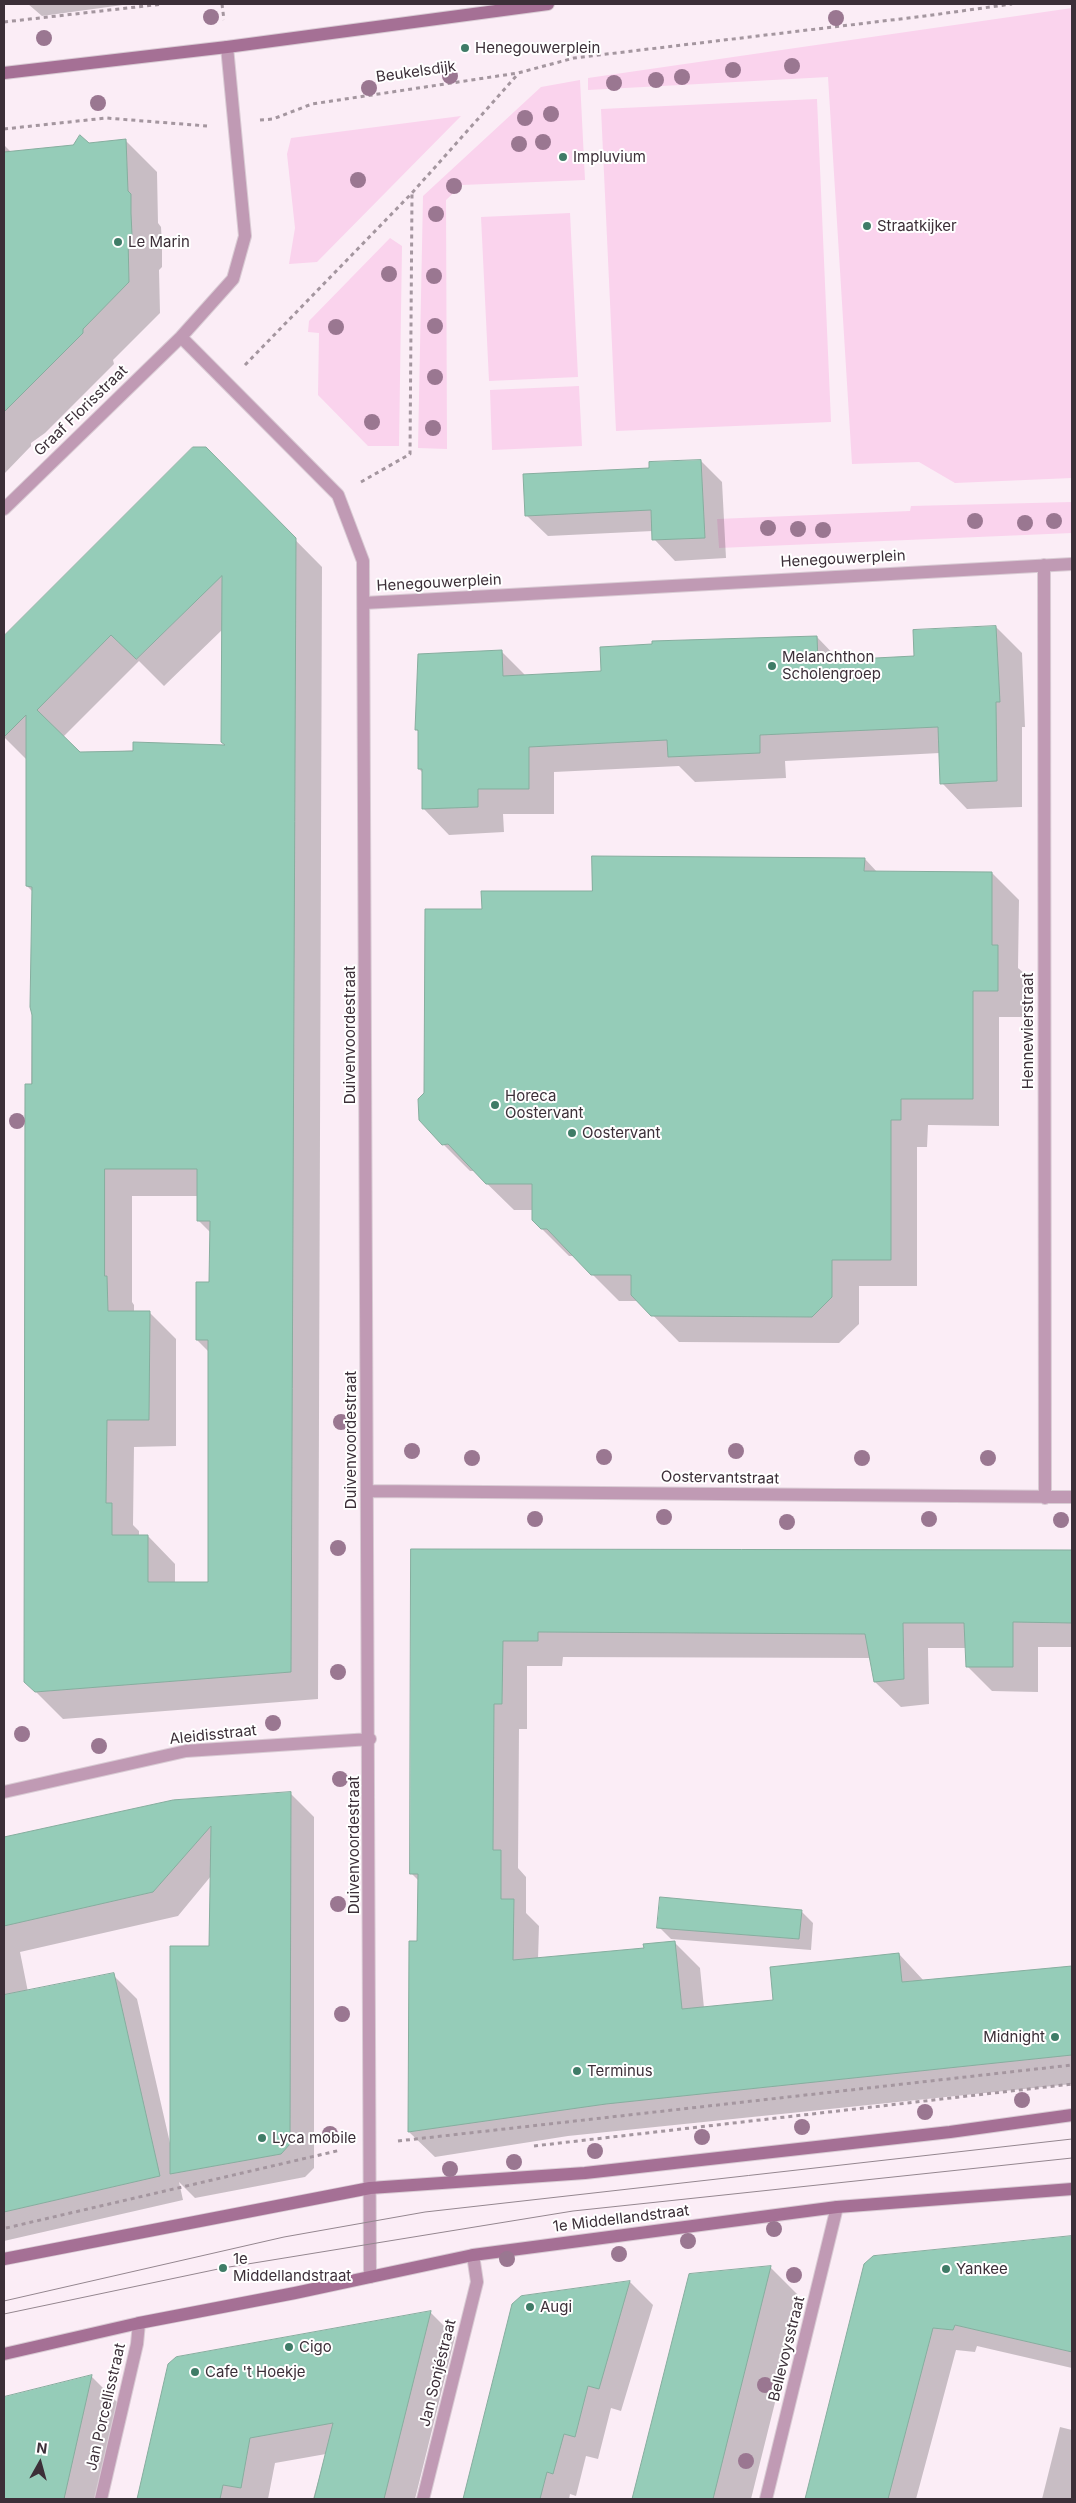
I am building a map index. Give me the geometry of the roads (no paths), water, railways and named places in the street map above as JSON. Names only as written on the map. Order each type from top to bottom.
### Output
[{"type":"street","points":[[4,73],[227,48],[548,4]]},
{"type":"street","points":[[181,337],[233,279],[245,236],[236,123],[227,48]]},
{"type":"street","name":"Henegouwerplein","points":[[181,337],[338,495],[363,561],[364,603],[1044,564],[1072,564]]},
{"type":"street","name":"Graaf Florisstraat","points":[[4,509],[181,337]]},
{"type":"street","name":"Hennewierstraat","points":[[1044,564],[1045,1498]]},
{"type":"street","name":"Duivenvoordestraat","points":[[364,603],[370,1739],[370,2277]]},
{"type":"street","name":"Oostervantstraat","points":[[368,1491],[1072,1498]]},
{"type":"street","name":"Aleidisstraat","points":[[4,1792],[186,1751],[370,1739]]},
{"type":"street","points":[[4,2259],[370,2188],[585,2173],[950,2132],[1072,2115]]},
{"type":"street","name":"1e Middellandstraat","points":[[4,2354],[139,2322],[473,2255],[837,2207],[1072,2189]]},
{"type":"street","name":"Bellevoysstraat","points":[[766,2499],[837,2207]]},
{"type":"street","name":"Jan Sonjéstraat","points":[[423,2499],[477,2282],[473,2255]]},
{"type":"street","name":"Jan Porcellisstraat","points":[[101,2499],[137,2344],[139,2322]]},
{"type":"tram line","points":[[4,2301],[284,2237],[425,2212],[1072,2139]]},
{"type":"tram line","points":[[4,2314],[223,2268],[573,2211],[1072,2158]]},
{"type":"place","name":"Henegouwerplein","points":[[465,48]]},
{"type":"place","name":"Impluvium","points":[[563,157]]},
{"type":"place","name":"Straatkijker","points":[[867,226]]},
{"type":"place","name":"Le Marin","points":[[118,242]]},
{"type":"place","name":"Melanchthon Scholengroep","points":[[772,666]]},
{"type":"place","name":"Horeca Oostervant","points":[[495,1105]]},
{"type":"place","name":"Oostervant","points":[[572,1133]]},
{"type":"place","name":"Midnight","points":[[1055,2037]]},
{"type":"place","name":"Terminus","points":[[577,2071]]},
{"type":"place","name":"Lyca mobile","points":[[262,2138]]},
{"type":"place","name":"1e Middellandstraat","points":[[223,2268]]},
{"type":"place","name":"Yankee","points":[[946,2269]]},
{"type":"place","name":"Augi","points":[[530,2307]]},
{"type":"place","name":"Cigo","points":[[289,2347]]},
{"type":"place","name":"Cafe 't Hoekje","points":[[195,2372]]}]
